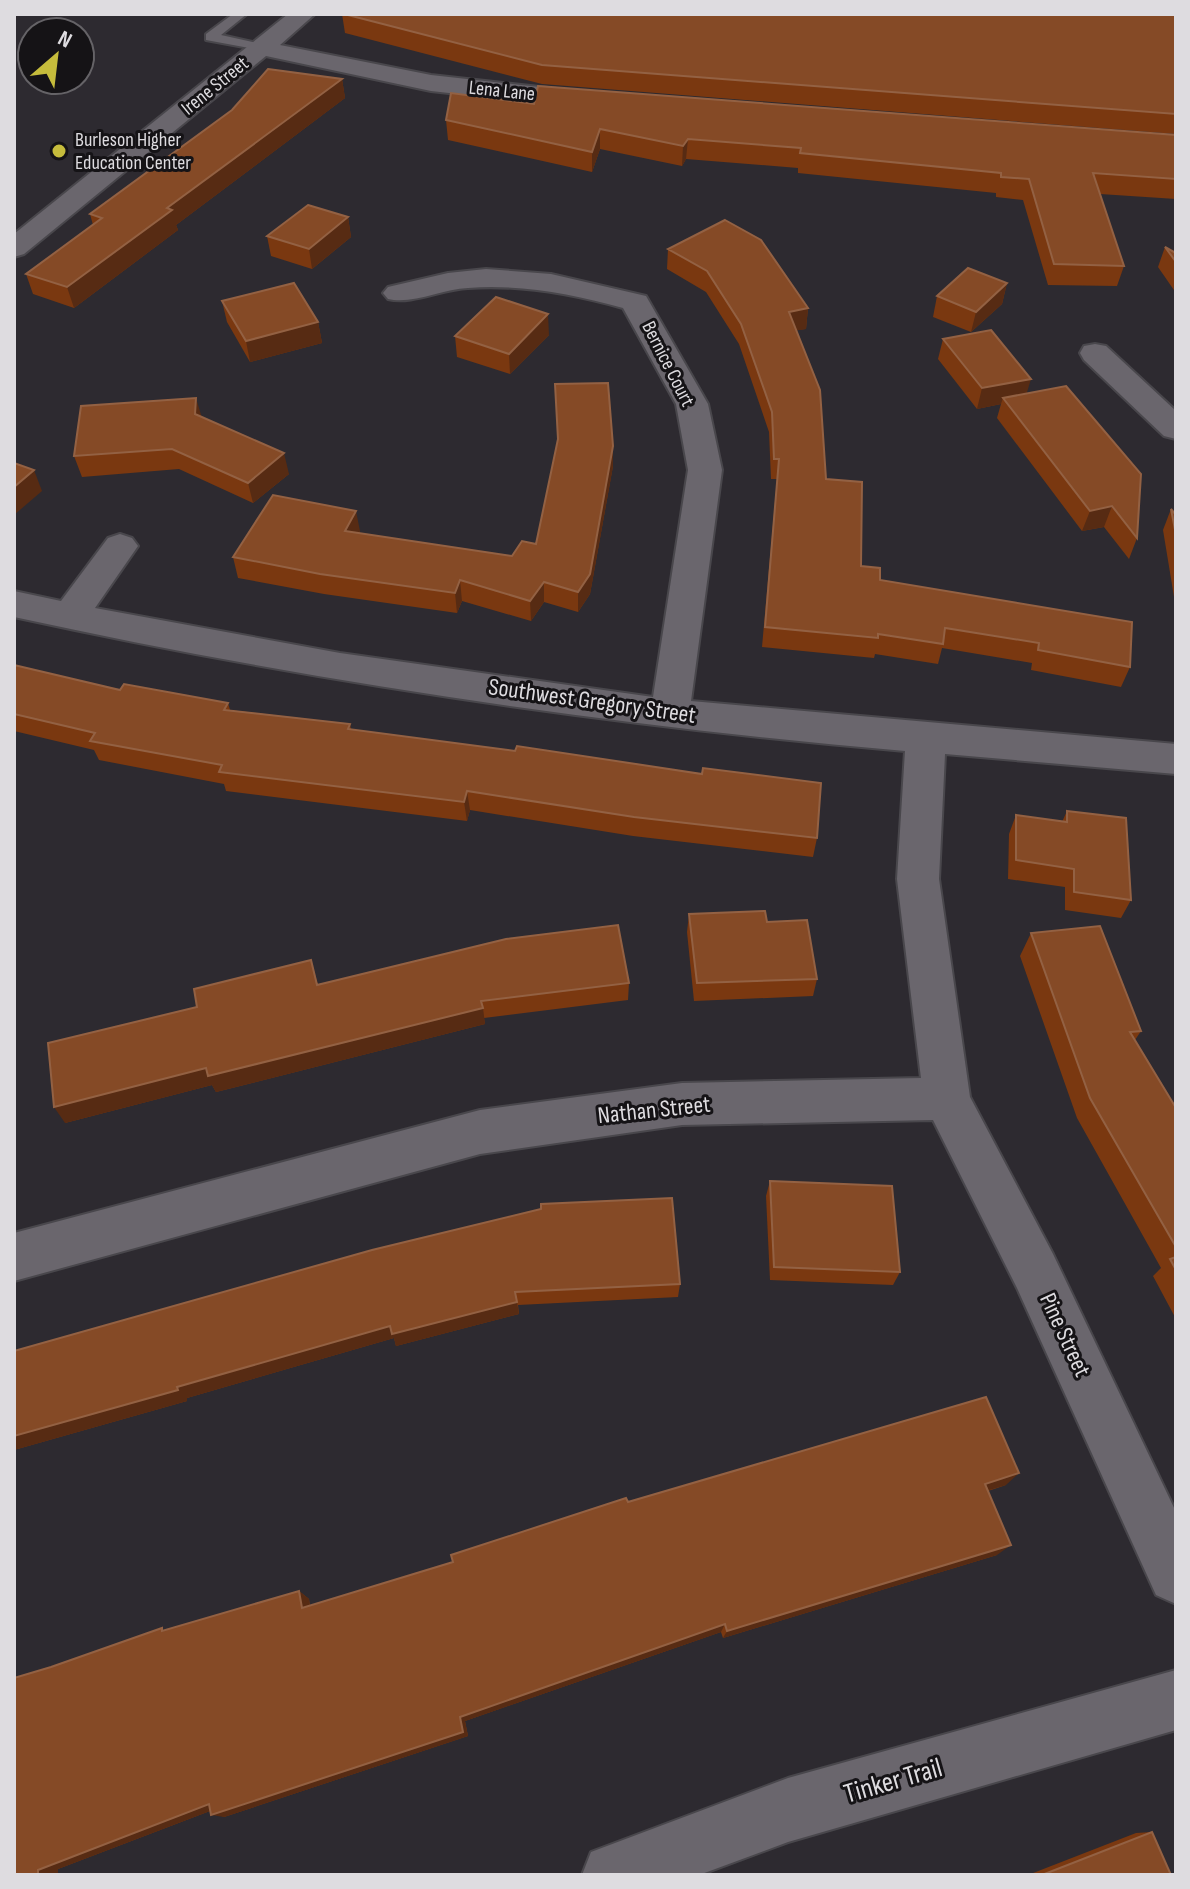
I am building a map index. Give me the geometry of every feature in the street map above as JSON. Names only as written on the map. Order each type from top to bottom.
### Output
[{"type":"street","name":"Irene Street","points":[[14,248],[303,14]]},
{"type":"street","name":"Lena Lane","points":[[261,48],[431,83],[614,103]]},
{"type":"street","name":"Bernice Court","points":[[398,293],[465,279],[537,282],[598,291],[635,302],[692,404],[705,470],[670,713]]},
{"type":"street","points":[[1095,353],[1176,429]]},
{"type":"street","points":[[70,616],[120,546]]},
{"type":"street","name":"Southwest Gregory Street","points":[[14,604],[348,667],[670,713],[1176,759]]},
{"type":"street","points":[[926,737],[918,879],[947,1099]]},
{"type":"street","name":"Nathan Street","points":[[14,1257],[480,1132],[682,1104],[947,1099]]},
{"type":"street","name":"Pine Street","points":[[947,1099],[1035,1271],[1176,1575]]},
{"type":"street","name":"Tinker Trail","points":[[614,1875],[788,1810],[1176,1700]]},
{"type":"lane","points":[[241,14],[211,37],[261,48]]},
{"type":"building","points":[[344,14],[1176,14],[1176,114],[542,65]]},
{"type":"building","points":[[268,69],[342,79],[167,208],[172,210],[67,287],[26,274],[102,218],[90,214],[232,110]]},
{"type":"building","points":[[538,86],[1176,135],[1176,179],[1093,173],[1124,266],[1054,264],[1029,179],[1001,177],[1001,173],[800,153],[801,148],[688,139],[683,146],[600,129],[592,152],[446,120],[451,93],[534,104]]},
{"type":"building","points":[[308,205],[348,217],[309,249],[267,236]]},
{"type":"building","points":[[725,220],[761,240],[808,308],[789,312],[820,390],[826,479],[862,482],[861,566],[880,568],[880,580],[1132,622],[1130,667],[1038,650],[1039,643],[945,628],[943,644],[878,634],[878,638],[765,627],[779,459],[774,459],[772,412],[741,324],[707,271],[668,249]]},
{"type":"building","points":[[1165,247],[1176,253],[1176,262]]},
{"type":"building","points":[[968,268],[1007,283],[976,312],[937,296]]},
{"type":"building","points":[[294,283],[318,322],[246,341],[222,301]]},
{"type":"building","points":[[496,297],[548,314],[509,354],[455,336]]},
{"type":"building","points":[[991,330],[1031,379],[982,388],[943,339]]},
{"type":"building","points":[[608,383],[613,446],[590,574],[578,592],[544,582],[530,601],[460,580],[455,593],[320,574],[233,557],[273,495],[356,511],[345,531],[512,556],[522,541],[536,544],[558,439],[555,384]]},
{"type":"building","points":[[1066,386],[1141,474],[1137,538],[1112,506],[1090,511],[1003,398]]},
{"type":"building","points":[[196,398],[195,414],[284,453],[248,483],[172,449],[74,456],[81,406]]},
{"type":"building","points":[[14,463],[34,470],[14,487]]},
{"type":"building","points":[[1171,509],[1176,515],[1176,535]]},
{"type":"building","points":[[14,665],[120,690],[124,684],[228,703],[224,710],[350,724],[348,729],[515,751],[517,746],[702,774],[703,768],[821,783],[817,838],[634,817],[467,791],[464,802],[219,772],[222,765],[90,741],[95,733],[14,714]]},
{"type":"building","points":[[1067,811],[1126,818],[1131,900],[1074,892],[1074,869],[1016,860],[1016,815],[1067,822]]},
{"type":"building","points":[[765,911],[767,922],[807,920],[817,979],[697,983],[689,914]]},
{"type":"building","points":[[618,925],[629,983],[481,1001],[483,1008],[208,1076],[206,1068],[54,1107],[48,1043],[197,1007],[194,989],[311,960],[317,985],[506,939]]},
{"type":"building","points":[[1100,926],[1141,1031],[1130,1032],[1176,1108],[1176,1247],[1090,1098],[1031,933]]},
{"type":"building","points":[[770,1181],[892,1186],[900,1272],[774,1267]]},
{"type":"building","points":[[672,1198],[680,1284],[515,1292],[517,1302],[392,1334],[390,1326],[14,1436],[14,1351],[372,1250],[541,1209],[541,1204]]},
{"type":"building","points":[[986,1397],[1019,1473],[985,1484],[1011,1545],[727,1631],[725,1624],[460,1717],[463,1732],[211,1815],[209,1804],[38,1870],[38,1874],[14,1875],[14,1678],[162,1628],[162,1631],[299,1591],[302,1608],[453,1562],[451,1555],[626,1498],[628,1502]]},
{"type":"building","points":[[1152,1832],[1171,1875],[1042,1875]]},
{"type":"place","name":"Burleson Higher Education Center","points":[[59,151]]}]
